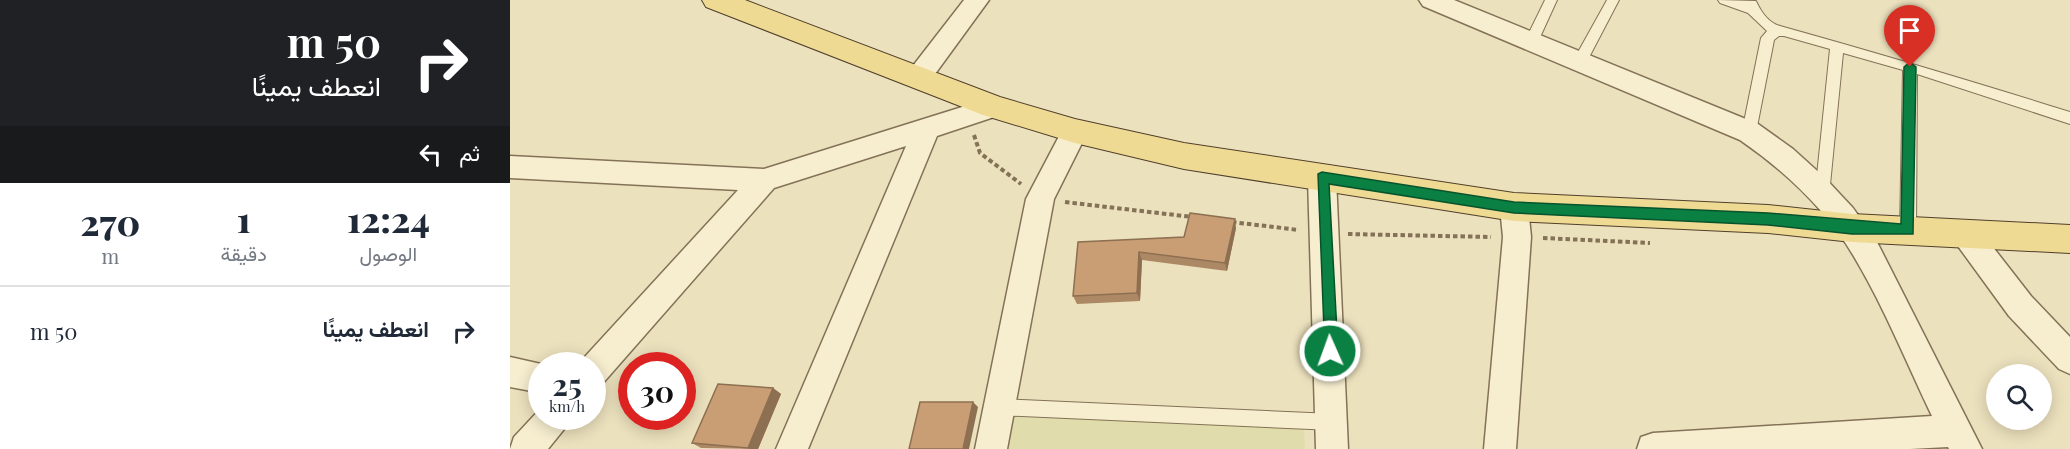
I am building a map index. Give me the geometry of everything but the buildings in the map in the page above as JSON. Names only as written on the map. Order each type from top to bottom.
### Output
[{"type":"main road","points":[[716,0],[918,78],[980,111],[1184,156],[1322,178],[1515,222],[1768,219],[1852,228],[2070,239]]},
{"type":"street","points":[[918,78],[977,0]]},
{"type":"street","points":[[1431,0],[1749,132],[1791,163],[1852,228],[1867,251],[1962,440],[1653,449]]},
{"type":"street","points":[[510,167],[764,180],[980,111]]},
{"type":"street","points":[[792,449],[927,128]]},
{"type":"street","points":[[992,449],[998,407],[1040,199],[1075,131]]},
{"type":"street","points":[[1322,178],[1326,233],[1332,435]]},
{"type":"street","points":[[606,356],[764,180]]},
{"type":"street","points":[[1500,449],[1515,222]]},
{"type":"street","points":[[1965,233],[2020,306],[2070,359]]},
{"type":"street","points":[[510,372],[528,375]]},
{"type":"street","points":[[526,449],[543,430]]},
{"type":"lane","points":[[1531,43],[1551,0]]},
{"type":"lane","points":[[1579,63],[1612,0]]},
{"type":"lane","points":[[1724,0],[1750,3],[1776,31]]},
{"type":"lane","points":[[1749,132],[1768,38],[1776,31],[1784,31],[1910,67],[2070,118]]},
{"type":"lane","points":[[1822,195],[1837,46]]},
{"type":"lane","points":[[1908,230],[1910,67]]},
{"type":"lane","points":[[998,407],[1332,435]]},
{"type":"path","points":[[980,111],[980,153],[1040,199],[1200,218]]},
{"type":"path","points":[[1223,221],[1326,233],[1515,222],[1657,243]]},
{"type":"shaded area","points":[[1015,414],[1304,427],[1305,449],[997,449],[1002,426]]},
{"type":"route","points":[[1330,351],[1322,178],[1514,207],[1768,219],[1852,228],[1908,230],[1910,67]]}]
